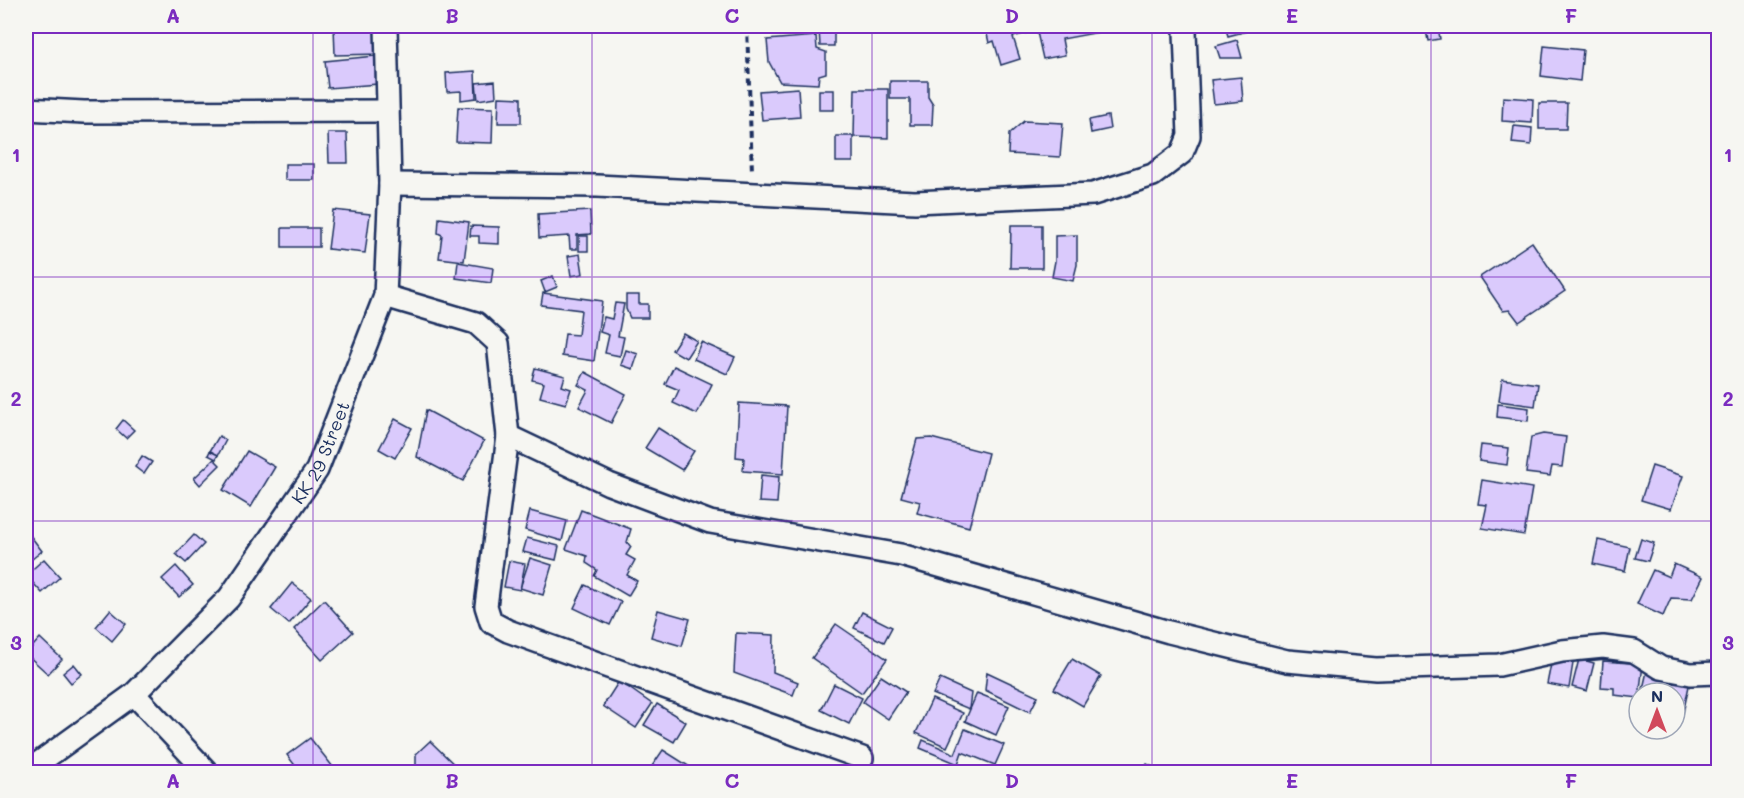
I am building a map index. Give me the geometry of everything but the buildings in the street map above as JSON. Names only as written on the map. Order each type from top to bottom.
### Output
[{"type":"street","name":"KK 29 Street","points":[[26,772],[134,694],[229,598],[317,470],[385,296],[390,184],[386,26]]},
{"type":"street","points":[[390,184],[597,186],[915,202],[1093,194],[1153,175],[1182,153],[1189,136],[1186,26]]},
{"type":"street","points":[[26,109],[84,112],[388,111]]},
{"type":"street","points":[[385,296],[476,323],[498,343],[508,436],[486,606],[491,622],[508,631],[862,758]]},
{"type":"street","points":[[508,436],[609,484],[710,522],[902,555],[1169,632],[1287,661],[1376,669],[1499,665],[1562,651],[1603,647],[1634,651],[1661,668],[1691,674],[1719,673]]},
{"type":"street","points":[[134,694],[207,772]]},
{"type":"path","points":[[747,26],[753,194]]}]
